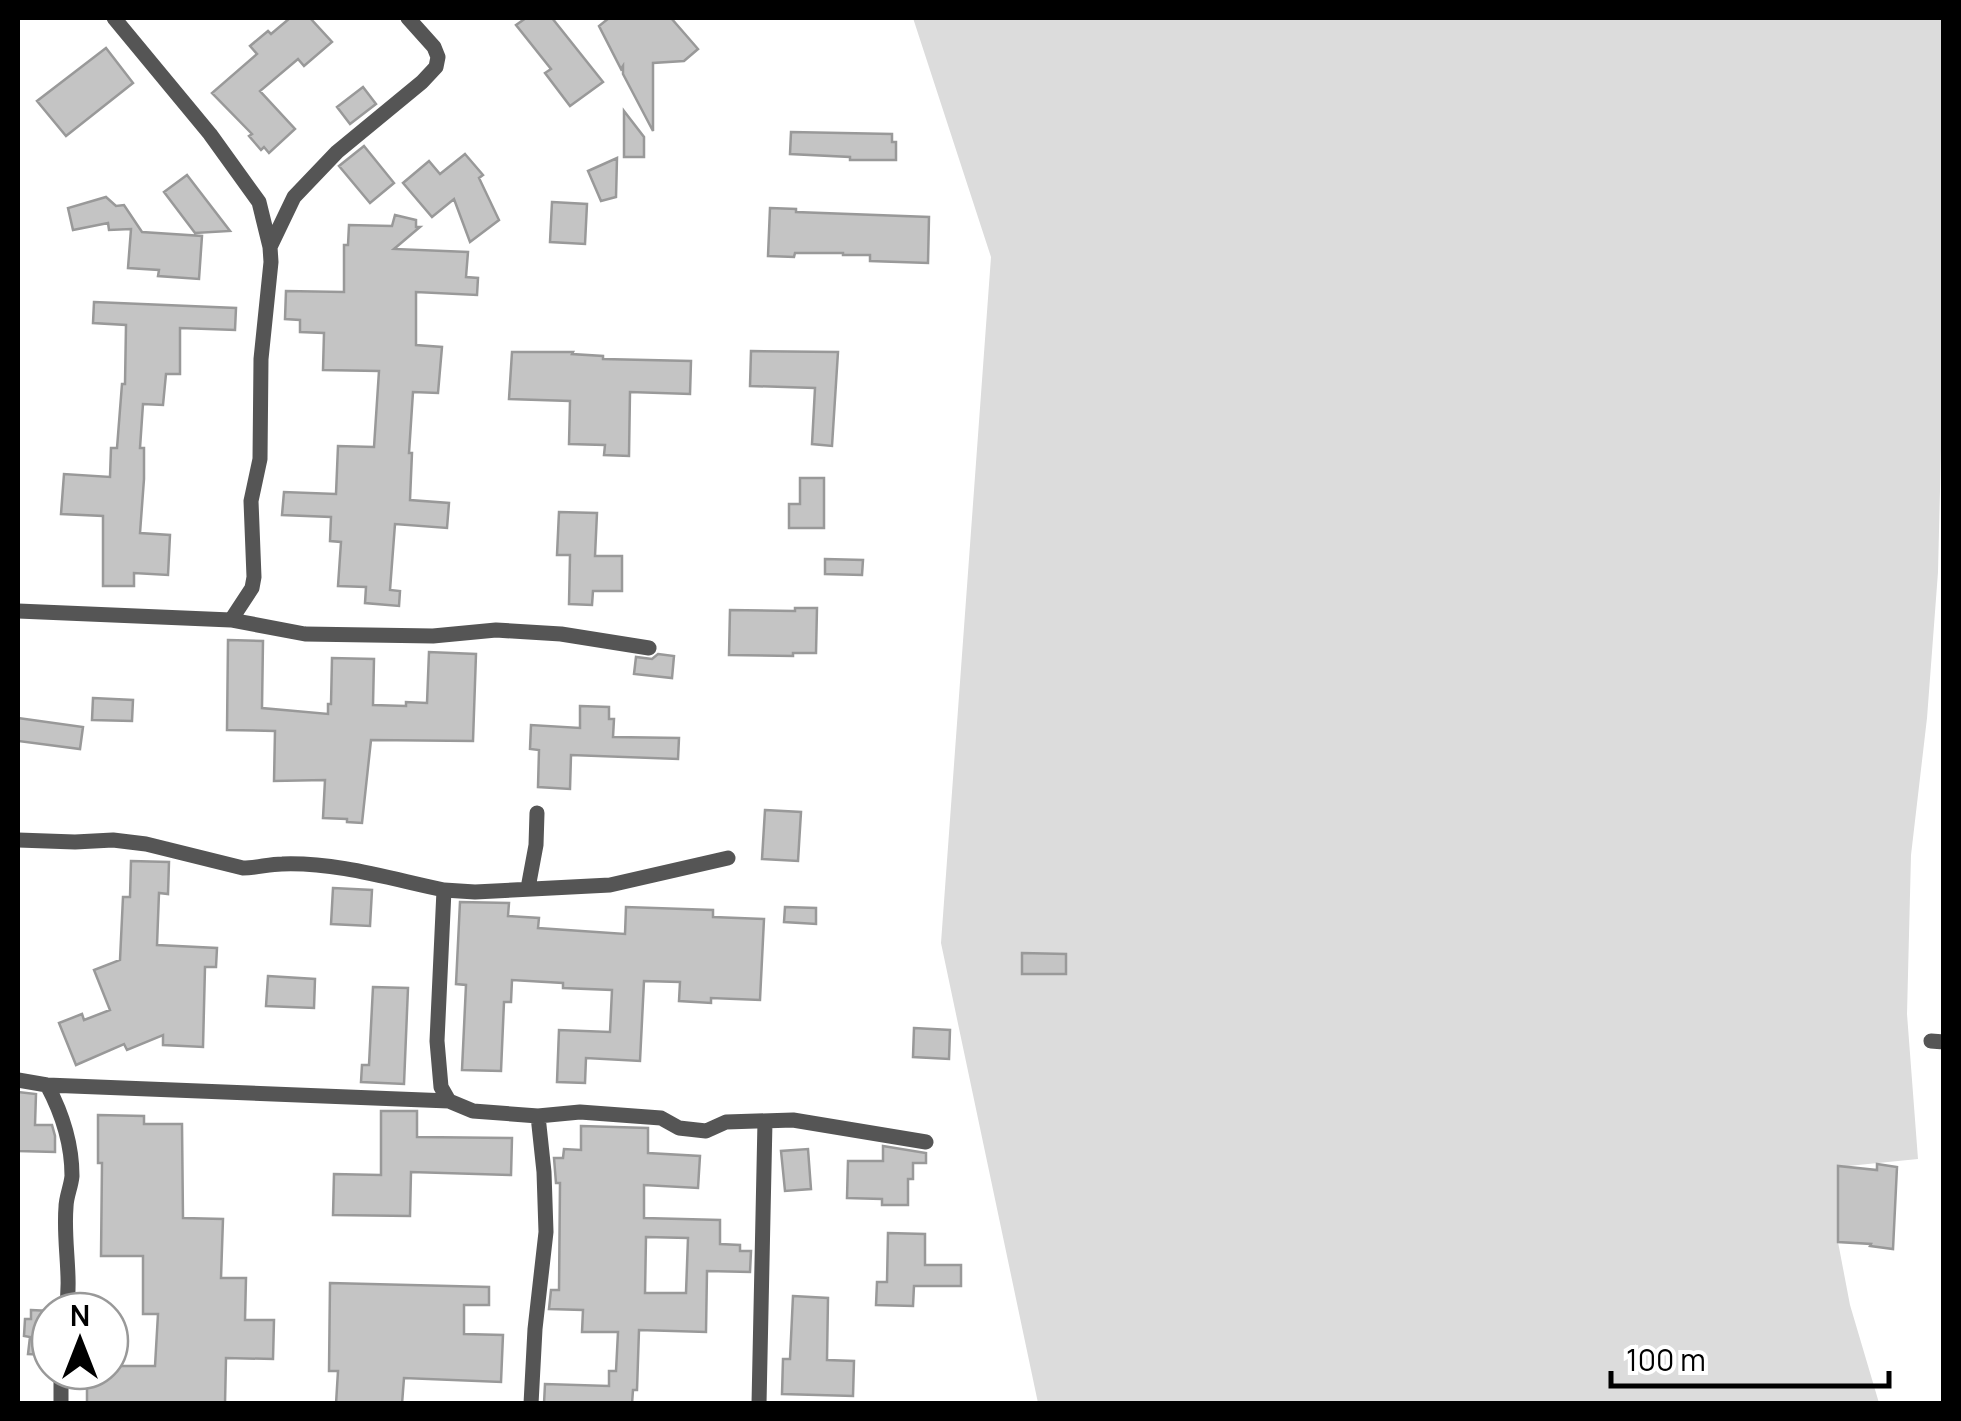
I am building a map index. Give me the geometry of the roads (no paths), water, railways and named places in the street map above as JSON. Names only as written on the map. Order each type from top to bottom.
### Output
[{"type":"street","points":[[114,18],[210,134],[259,202],[270,247],[260,459],[251,501],[254,577],[252,588],[230,620]]},
{"type":"street","points":[[270,247],[294,197],[337,152],[436,67],[434,47],[408,18]]},
{"type":"street","points":[[18,611],[230,620],[305,634],[433,636],[496,630],[561,634],[649,648]]},
{"type":"street","points":[[528,888],[537,813]]},
{"type":"street","points":[[18,840],[130,842],[244,868],[279,863],[342,868],[444,890],[475,892],[610,886],[728,858]]},
{"type":"street","points":[[444,890],[438,1042],[441,1087],[449,1102]]},
{"type":"street","points":[[18,1080],[47,1085],[449,1102],[473,1111],[538,1116],[580,1112],[661,1118],[679,1128],[706,1131],[726,1122],[793,1120],[926,1142]]},
{"type":"street","points":[[47,1085],[60,1108],[68,1138],[72,1178],[66,1206],[69,1291]]},
{"type":"street","points":[[530,1404],[546,1232],[538,1116]]},
{"type":"street","points":[[759,1404],[765,1121]]}]
